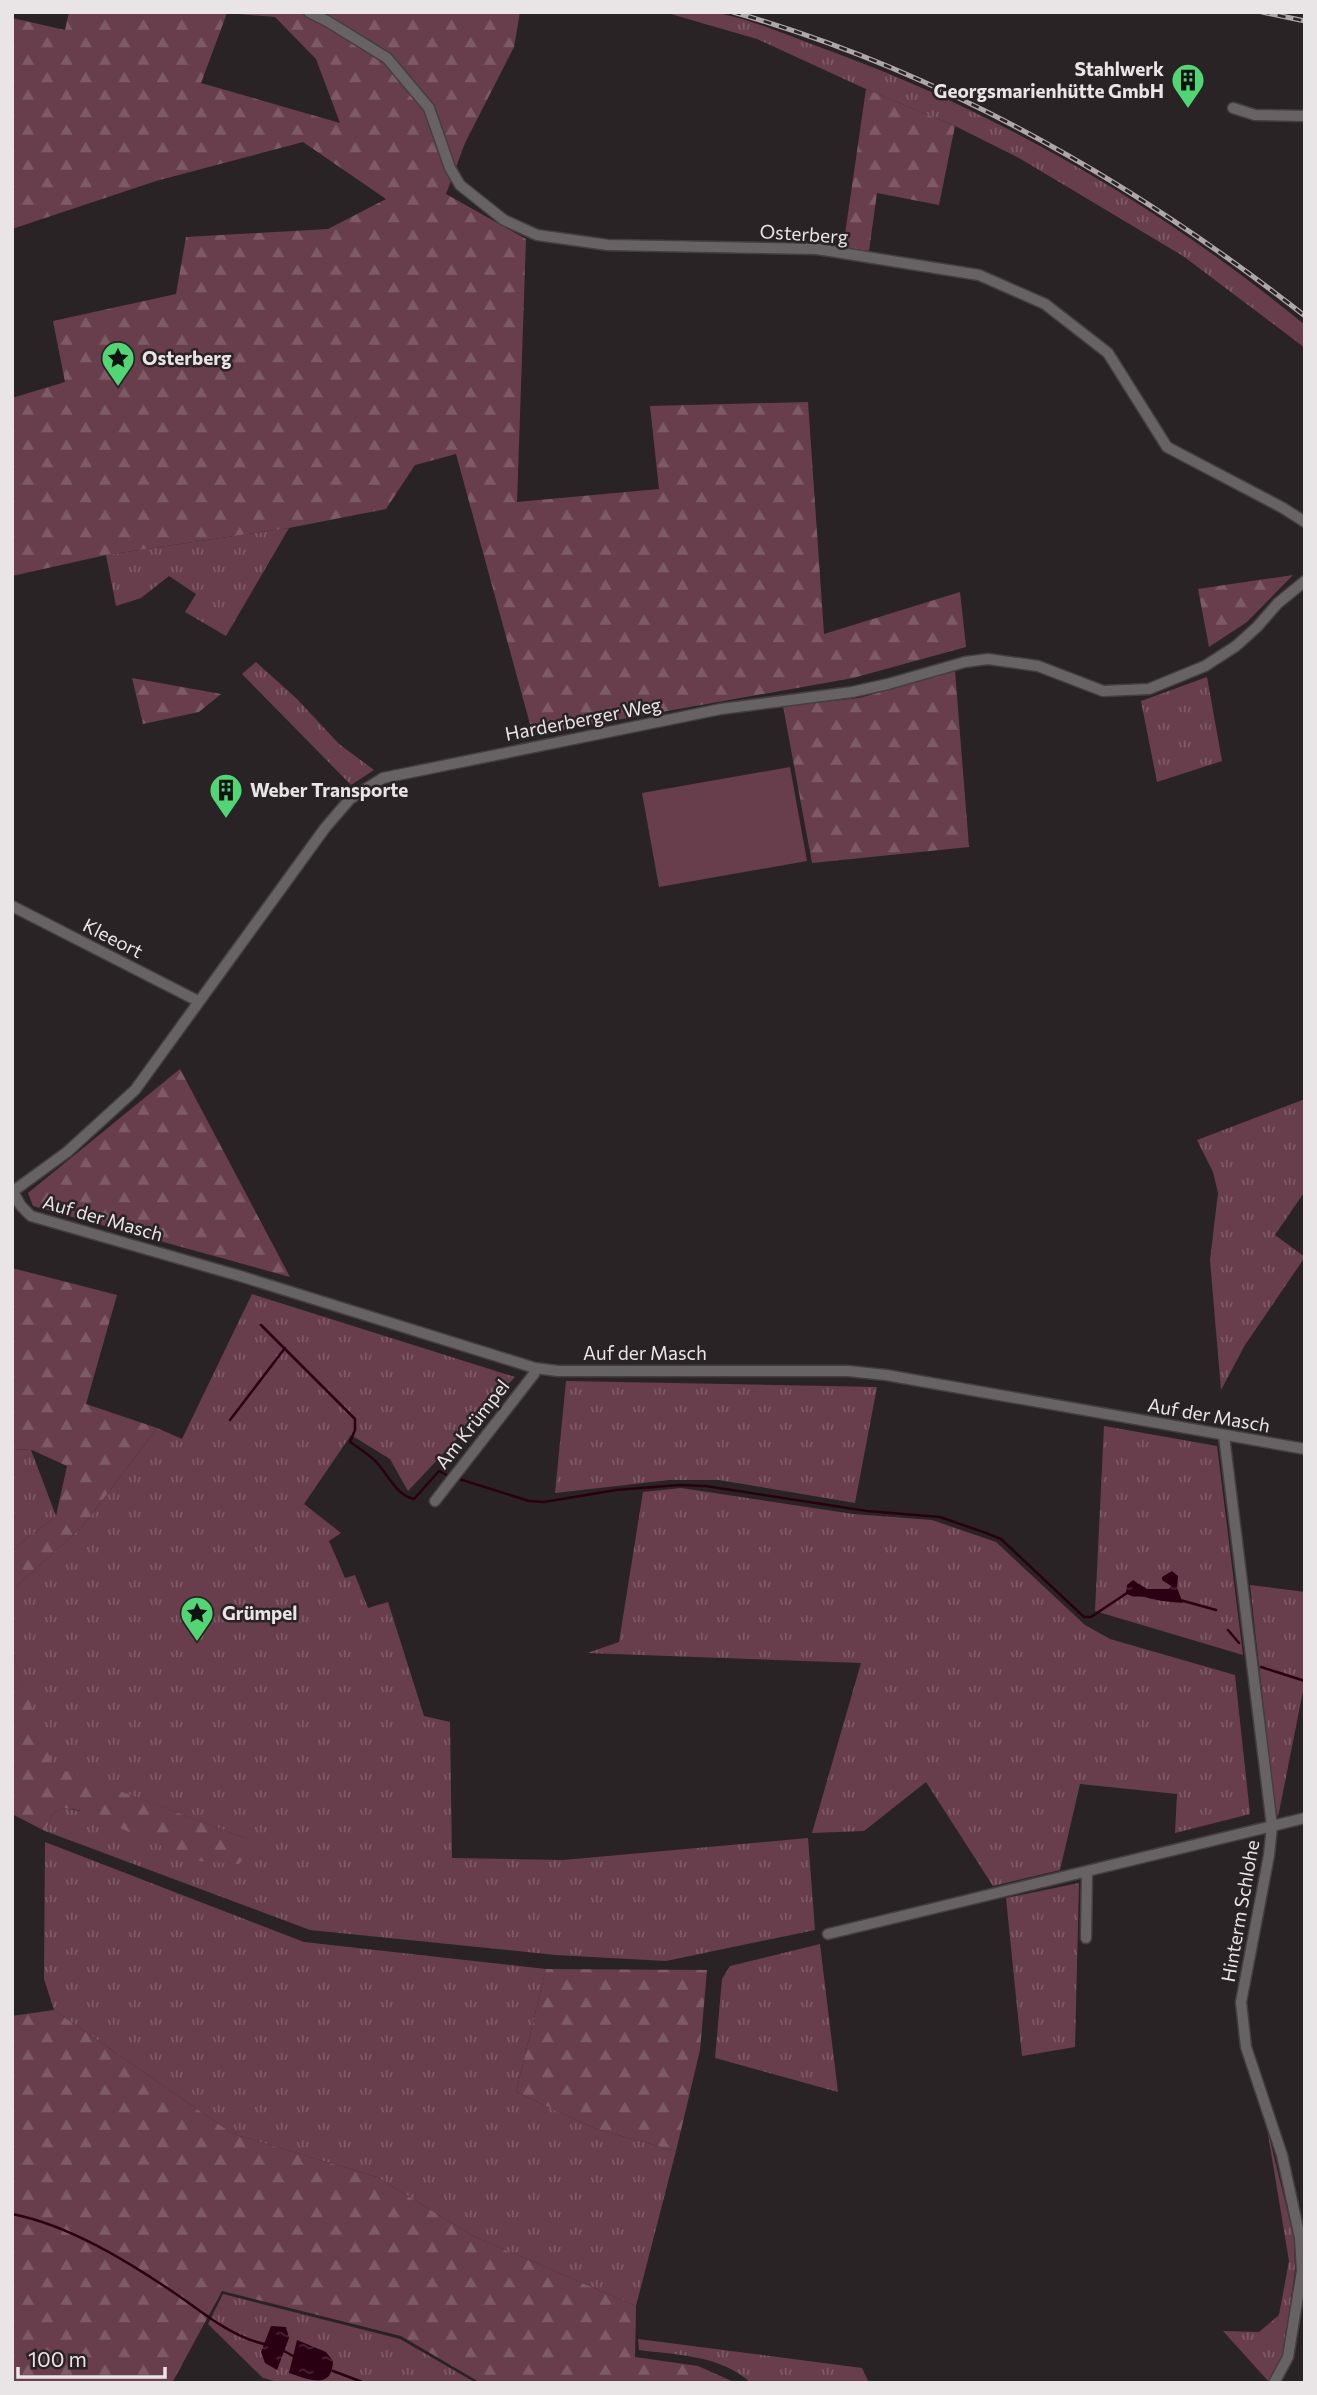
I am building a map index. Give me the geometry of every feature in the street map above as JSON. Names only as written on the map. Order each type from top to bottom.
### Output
[{"type":"street","name":"Osterberg","points":[[309,12],[387,58],[429,108],[450,168],[460,185],[504,220],[537,235],[608,246],[817,249],[979,275],[1045,304],[1108,353],[1167,447],[1305,522]]},
{"type":"street","points":[[1233,108],[1255,114],[1305,116]]},
{"type":"street","name":"Harderberger Weg","points":[[13,1192],[67,1152],[135,1090],[325,828],[351,799],[383,778],[722,709],[852,692],[965,662],[988,659],[1038,666],[1103,691],[1149,689],[1205,666],[1236,646],[1305,581]]},
{"type":"street","name":"Kleeort","points":[[12,906],[198,1001]]},
{"type":"street","name":"Auf der Masch","points":[[13,1192],[31,1216],[240,1276],[535,1368],[558,1371],[848,1371],[886,1375],[1305,1449]]},
{"type":"street","name":"Am Krümpel","points":[[435,1501],[534,1374],[535,1368]]},
{"type":"street","name":"Hinterm Schlohe","points":[[1224,1436],[1272,1826],[1241,2002],[1246,2047],[1282,2155],[1300,2238],[1302,2271],[1288,2357],[1274,2383]]},
{"type":"street","points":[[828,1934],[1305,1818]]},
{"type":"street","points":[[1086,1938],[1087,1872]]},
{"type":"green space","points":[[69,12],[520,12],[514,47],[465,143],[446,194],[526,239],[517,502],[659,489],[650,406],[808,402],[824,634],[960,592],[966,647],[853,678],[533,735],[456,454],[415,465],[386,509],[289,528],[106,555],[12,576],[12,398],[65,382],[53,321],[176,294],[186,237],[328,229],[386,199],[303,142],[156,181],[12,229],[12,18],[65,30]],"holes":[[[227,13],[275,17],[316,59],[340,123],[201,83]]]},
{"type":"green space","points":[[664,12],[712,12],[757,24],[897,77],[1020,135],[1139,204],[1251,283],[1305,325],[1305,348],[1183,256],[1019,158],[955,126],[757,39]]},
{"type":"green space","points":[[866,89],[955,126],[939,205],[877,193],[869,251],[843,248]]},
{"type":"green space","points":[[289,528],[226,636],[185,612],[196,594],[169,576],[141,598],[116,606],[106,555]]},
{"type":"green space","points":[[1293,575],[1247,622],[1209,647],[1198,589]]},
{"type":"green space","points":[[256,662],[297,699],[339,744],[374,770],[351,785],[242,674]]},
{"type":"green space","points":[[955,671],[969,847],[812,863],[783,706],[859,698]]},
{"type":"green space","points":[[1207,677],[1222,761],[1157,782],[1141,701]]},
{"type":"green space","points":[[132,678],[221,694],[199,712],[143,724]]},
{"type":"green space","points":[[790,767],[807,861],[659,887],[642,793]]},
{"type":"green space","points":[[180,1069],[290,1277],[33,1206],[28,1193]]},
{"type":"green space","points":[[1305,1099],[1305,1191],[1275,1235],[1305,1257],[1245,1345],[1221,1390],[1210,1260],[1218,1193],[1213,1172],[1197,1140]]},
{"type":"green space","points":[[12,1268],[117,1295],[86,1404],[157,1428],[83,1526],[12,1590],[12,1550],[56,1516],[67,1466],[32,1450],[12,1449]]},
{"type":"green space","points":[[252,1294],[515,1377],[408,1491],[390,1459],[351,1435],[304,1504],[341,1533],[329,1541],[345,1578],[355,1575],[368,1608],[388,1602],[424,1716],[450,1722],[452,1858],[563,1860],[808,1838],[815,1930],[666,1961],[556,1955],[310,1930],[45,1831],[53,1814],[62,1808],[248,1839],[52,1766],[12,1652],[12,1590],[83,1526],[157,1428],[182,1439]]},
{"type":"green space","points":[[566,1381],[877,1387],[855,1503],[719,1480],[669,1480],[555,1493]]},
{"type":"green space","points":[[1104,1426],[1217,1446],[1243,1655],[1095,1611]]},
{"type":"green space","points":[[12,1449],[31,1450],[56,1516],[12,1550]]},
{"type":"green space","points":[[681,1488],[853,1514],[932,1520],[996,1542],[1085,1625],[1110,1639],[1235,1675],[1250,1814],[1175,1833],[1177,1794],[1080,1784],[1060,1870],[993,1886],[926,1782],[864,1831],[812,1833],[861,1663],[587,1653],[619,1642],[643,1492]]},
{"type":"green space","points":[[1250,1585],[1305,1592],[1305,1681],[1278,1817],[1274,1800]]},
{"type":"green space","points":[[12,1652],[53,1766],[248,1839],[249,1851],[239,1864],[197,1861],[78,1810],[62,1808],[53,1814],[45,1831],[12,1814]]},
{"type":"green space","points":[[45,1842],[304,1942],[546,1969],[516,2092],[596,2129],[676,2151],[636,2306],[473,2236],[377,2177],[233,2134],[54,2010],[44,1979]]},
{"type":"green space","points":[[1079,1883],[1075,2047],[1022,2056],[1006,1898]]},
{"type":"green space","points":[[820,1944],[838,2092],[715,2058],[722,1979],[730,1966]]},
{"type":"green space","points":[[546,1969],[707,1970],[700,2050],[676,2151],[596,2129],[516,2092]]},
{"type":"green space","points":[[54,2010],[233,2134],[377,2177],[473,2236],[636,2306],[635,2357],[698,2366],[736,2383],[481,2383],[401,2336],[222,2291],[172,2383],[12,2383],[12,2016]]},
{"type":"green space","points":[[1267,2128],[1294,2238],[1295,2270],[1283,2356],[1269,2382],[1223,2331],[1259,2332],[1279,2315],[1289,2261]]},
{"type":"green space","points":[[223,2294],[400,2339],[476,2383],[281,2383],[263,2378],[208,2324]]},
{"type":"green space","points":[[638,2339],[862,2368],[869,2383],[751,2383],[726,2367],[712,2362],[683,2355],[639,2350]]},
{"type":"water","points":[[1172,1571],[1178,1576],[1177,1588],[1183,1603],[1126,1593],[1127,1585],[1133,1580],[1147,1589],[1169,1589],[1171,1586],[1162,1580],[1162,1577]]},
{"type":"water","points":[[271,2326],[286,2327],[289,2338],[277,2370],[265,2363],[261,2352]]},
{"type":"water","points":[[297,2340],[326,2352],[333,2361],[332,2370],[324,2380],[289,2373]]},
{"type":"waterway","points":[[261,1325],[355,1419],[355,1430],[350,1442],[375,1461],[402,1494],[414,1499],[439,1471],[449,1476]]},
{"type":"waterway","points":[[230,1420],[285,1348]]},
{"type":"waterway","points":[[459,1479],[529,1501],[544,1502],[616,1490],[679,1485],[705,1486],[867,1511],[940,1517],[1001,1539],[1084,1617],[1091,1617],[1127,1593]]},
{"type":"waterway","points":[[1180,1600],[1216,1610]]},
{"type":"waterway","points":[[1228,1630],[1239,1643]]},
{"type":"waterway","points":[[1261,1667],[1305,1681]]},
{"type":"waterway","points":[[12,2214],[55,2227],[98,2246],[229,2330],[264,2344]]},
{"type":"waterway","points":[[284,2351],[293,2356]]},
{"type":"waterway","points":[[333,2371],[365,2383]]},
{"type":"railway","points":[[733,12],[811,37],[887,66],[1034,136],[1173,220],[1305,316]]},
{"type":"railway","points":[[1262,12],[1305,21]]},
{"type":"place","name":"Stahlwerk Georgsmarienhütte GmbH","points":[[1188,110]]},
{"type":"place","name":"Osterberg","points":[[118,388]]},
{"type":"place","name":"Weber Transporte","points":[[226,820]]},
{"type":"place","name":"Grümpel","points":[[197,1643]]}]
